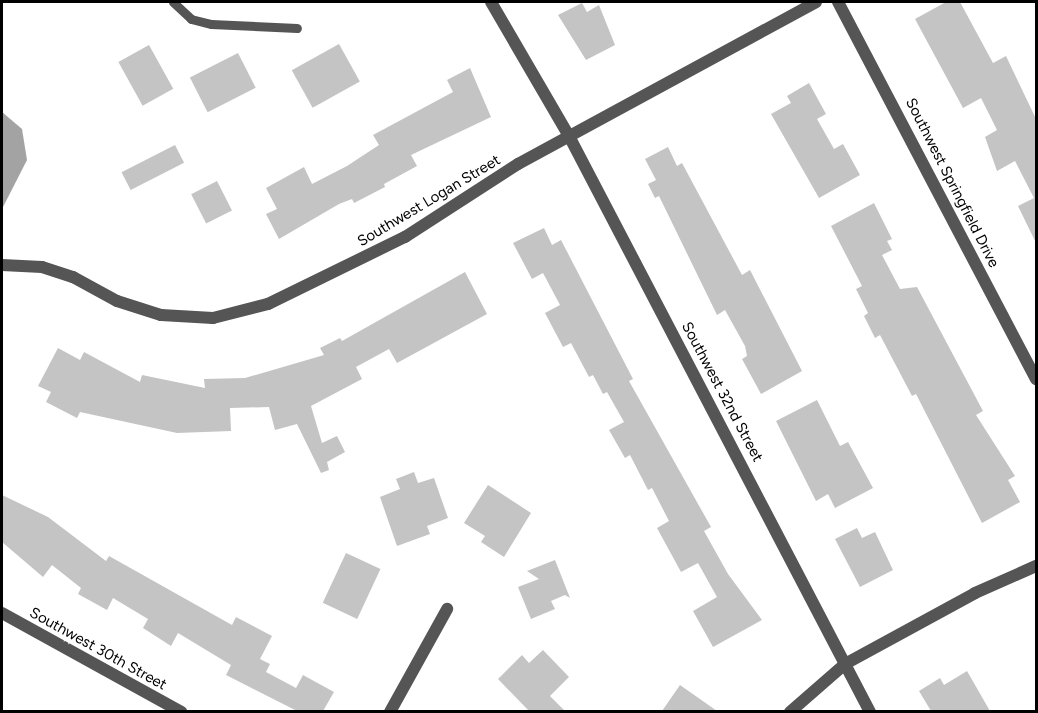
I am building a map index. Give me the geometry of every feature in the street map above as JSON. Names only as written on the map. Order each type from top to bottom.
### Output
[{"type":"street","name":"Southwest 32nd Street","points":[[491,2],[569,136],[870,711]]},
{"type":"street","name":"Southwest Logan Street","points":[[2,265],[42,267],[73,277],[117,301],[161,315],[213,318],[268,304],[405,237],[569,136],[816,2]]},
{"type":"street","name":"Southwest Springfield Drive","points":[[838,2],[1036,379]]},
{"type":"street","points":[[790,711],[844,664],[975,593],[1036,566]]},
{"type":"street","points":[[390,711],[447,609]]},
{"type":"street","name":"Southwest 30th Street","points":[[2,613],[181,711]]},
{"type":"lane","points":[[173,2],[191,19],[211,24],[297,28]]},
{"type":"shaded area","points":[[2,112],[22,129],[27,160],[2,209]]},
{"type":"building","points":[[946,2],[960,2],[993,63],[1006,56],[1036,119],[1036,243],[1018,206],[1034,198],[1015,161],[997,171],[985,137],[997,130],[981,98],[963,108],[915,19]]},
{"type":"building","points":[[582,3],[587,12],[599,5],[615,45],[586,60],[558,15]]},
{"type":"building","points":[[339,44],[360,82],[313,108],[292,70]]},
{"type":"building","points":[[149,45],[173,89],[143,106],[118,62]]},
{"type":"building","points":[[238,53],[256,88],[208,112],[190,78]]},
{"type":"building","points":[[470,68],[491,117],[411,155],[417,166],[384,184],[385,187],[354,203],[352,199],[339,204],[279,239],[266,214],[277,209],[266,188],[304,167],[312,184],[347,166],[379,145],[373,135],[453,92],[447,80]]},
{"type":"building","points":[[809,83],[826,114],[817,119],[834,149],[843,144],[860,175],[819,198],[771,114],[791,103],[787,96]]},
{"type":"building","points":[[175,145],[184,163],[131,190],[122,172]]},
{"type":"building","points":[[668,147],[677,166],[682,163],[742,275],[750,270],[802,371],[761,394],[742,359],[747,356],[745,346],[725,310],[717,315],[659,196],[655,198],[648,184],[656,180],[645,159]]},
{"type":"building","points":[[217,181],[232,210],[206,224],[191,194]]},
{"type":"building","points":[[874,203],[892,239],[887,241],[892,250],[882,255],[900,289],[917,287],[983,411],[976,415],[1015,476],[1008,480],[1020,502],[982,523],[916,394],[912,396],[880,335],[875,338],[864,316],[868,313],[856,289],[862,286],[831,226]]},
{"type":"building","points":[[544,228],[552,245],[561,240],[633,379],[629,381],[711,527],[704,531],[728,574],[762,620],[713,647],[693,611],[717,597],[698,563],[681,572],[657,528],[669,521],[652,488],[648,490],[630,455],[625,458],[609,430],[624,422],[607,392],[603,394],[593,375],[589,377],[571,343],[563,347],[545,313],[560,305],[543,273],[532,279],[513,243]]},
{"type":"building","points":[[465,272],[487,314],[397,363],[389,349],[356,367],[362,379],[311,406],[322,443],[337,436],[345,452],[327,462],[329,470],[321,473],[297,424],[275,430],[269,407],[230,408],[231,431],[177,433],[80,412],[77,418],[46,402],[51,392],[38,386],[58,348],[80,360],[84,352],[140,382],[142,375],[205,388],[204,379],[245,378],[324,355],[320,348],[340,338],[342,341]]},
{"type":"building","points":[[817,400],[840,446],[848,442],[873,488],[835,508],[828,494],[816,501],[776,421]]},
{"type":"building","points":[[414,472],[418,483],[434,478],[448,518],[427,526],[430,534],[397,546],[380,497],[400,489],[396,479]]},
{"type":"building","points":[[488,485],[531,513],[504,557],[481,542],[485,536],[464,523]]},
{"type":"building","points":[[2,495],[48,517],[106,561],[109,556],[232,625],[236,617],[272,636],[260,659],[270,664],[266,672],[296,688],[303,675],[334,692],[323,711],[297,711],[226,675],[231,665],[178,633],[171,646],[143,628],[148,619],[113,598],[107,610],[78,594],[81,588],[52,565],[43,577],[2,542]]},
{"type":"building","points":[[857,528],[862,538],[875,532],[893,570],[860,587],[835,539]]},
{"type":"building","points":[[346,553],[380,569],[357,619],[323,603]]},
{"type":"building","points":[[555,560],[570,598],[565,595],[551,601],[555,609],[531,619],[518,587],[539,579],[527,571]]},
{"type":"building","points":[[543,650],[569,677],[550,696],[565,711],[529,711],[498,679],[522,655],[529,663]]},
{"type":"building","points":[[967,671],[990,711],[931,711],[919,691],[940,678],[944,685]]},
{"type":"building","points":[[680,685],[717,711],[662,711]]}]
